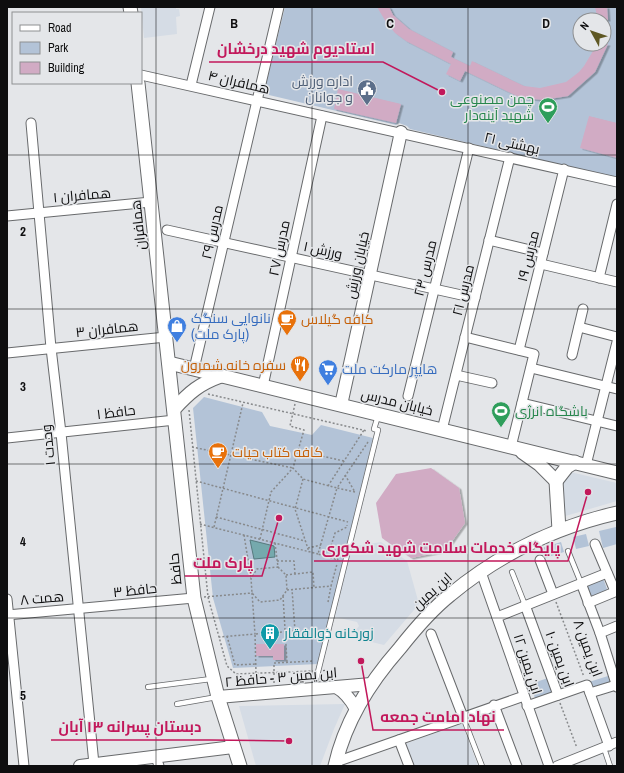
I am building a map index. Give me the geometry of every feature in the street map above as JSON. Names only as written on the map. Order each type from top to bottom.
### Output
[{"type":"main road","name":"همافران","points":[[138,84],[169,363]]},
{"type":"main road","name":"خیابان مدرس","points":[[169,363],[617,473]]},
{"type":"main road","name":"حافظ","points":[[169,363],[194,598],[213,679],[240,766]]},
{"type":"main road","points":[[174,414],[188,394],[205,382],[221,376]]},
{"type":"main road","points":[[511,447],[532,458],[546,470],[556,482],[559,530]]},
{"type":"main road","points":[[556,482],[567,467],[581,464]]},
{"type":"main road","name":"ابن یمین","points":[[335,765],[356,709],[371,684],[420,624],[449,595],[481,572],[518,549],[559,530],[581,522],[617,513]]},
{"type":"street","points":[[191,86],[210,7]]},
{"type":"street","name":"مدرس ۲۹","points":[[194,369],[279,7]]},
{"type":"street","name":"همافران ۴","points":[[142,75],[322,116],[401,132]]},
{"type":"street","name":"مدرس ۲۷","points":[[263,386],[322,116]]},
{"type":"street","name":"وحدت ۱","points":[[31,123],[51,348],[61,433],[94,764]]},
{"type":"street","name":"بهشتی ۲۱","points":[[401,132],[617,182]]},
{"type":"street","name":"خیابان ورزش","points":[[341,405],[401,132]]},
{"type":"street","name":"مدرس ۲۳","points":[[408,396],[469,148]]},
{"type":"street","name":"مدرس ۲۱","points":[[442,430],[510,157]]},
{"type":"street","name":"مدرس ۱۹","points":[[519,350],[564,169]]},
{"type":"street","name":"همافران ۱","points":[[7,216],[151,202]]},
{"type":"street","points":[[599,278],[617,204]]},
{"type":"street","name":"ورزش ۱","points":[[167,230],[475,298]]},
{"type":"street","points":[[489,240],[543,253]]},
{"type":"street","points":[[541,264],[617,282]]},
{"type":"street","points":[[572,355],[583,309]]},
{"type":"street","points":[[579,327],[617,337]]},
{"type":"street","name":"همافران ۳","points":[[7,353],[166,337]]},
{"type":"street","points":[[466,337],[534,354],[511,447]]},
{"type":"street","points":[[581,464],[597,421],[615,356],[617,342]]},
{"type":"street","points":[[531,368],[617,389]]},
{"type":"street","points":[[456,375],[492,383]]},
{"type":"street","points":[[522,403],[617,426]]},
{"type":"street","name":"حافظ ۱","points":[[7,438],[61,433],[174,414]]},
{"type":"street","points":[[588,603],[616,591],[595,544]]},
{"type":"street","points":[[540,560],[553,594]]},
{"type":"street","name":"ابن یمین ۱۲","points":[[481,572],[549,766]]},
{"type":"street","points":[[497,617],[607,573]]},
{"type":"street","points":[[527,706],[558,695],[589,689],[617,686],[600,633],[581,583]]},
{"type":"street","name":"حافظ ۳","points":[[78,610],[194,598]]},
{"type":"street","points":[[7,600],[24,766]]},
{"type":"street","name":"ابن یمین ۱۰","points":[[525,605],[558,695]]},
{"type":"street","name":"همت ۸","points":[[8,615],[78,610]]},
{"type":"street","points":[[600,633],[617,626]]},
{"type":"street","points":[[431,634],[463,716]]},
{"type":"street","name":"ابن یمین ۳ - حافظ ۲","points":[[218,697],[371,684]]},
{"type":"street","points":[[336,687],[348,696],[356,709]]},
{"type":"street","name":"ابن یمین ۸","points":[[589,689],[610,745]]},
{"type":"street","points":[[335,765],[463,716],[524,696]]},
{"type":"street","points":[[494,706],[517,766]]},
{"type":"street","points":[[398,740],[408,766]]},
{"type":"street","points":[[557,766],[579,760],[610,745]]},
{"type":"street","points":[[80,766],[94,764],[158,762],[233,747]]},
{"type":"lane","points":[[314,689],[378,430],[374,429],[378,414]]},
{"type":"lane","points":[[568,551],[581,583]]},
{"type":"lane","name":"ابن یمین ۱۰","points":[[512,572],[525,605]]},
{"type":"lane","points":[[148,687],[213,679]]},
{"type":"lane","points":[[177,704],[218,697]]},
{"type":"lane","points":[[463,716],[482,766]]},
{"type":"lane","points":[[610,745],[610,766]]},
{"type":"path","points":[[204,393],[370,432]]},
{"type":"path","points":[[260,539],[271,492],[293,468],[304,430],[290,426],[297,394]]},
{"type":"path","points":[[214,527],[243,402]]},
{"type":"path","points":[[188,408],[208,597],[227,666],[236,674],[318,671]]},
{"type":"path","points":[[328,486],[364,430]]},
{"type":"path","points":[[318,554],[337,488],[372,438]]},
{"type":"path","points":[[192,446],[293,468],[303,479],[355,492],[345,475]]},
{"type":"path","points":[[298,451],[344,461]]},
{"type":"path","points":[[303,479],[295,509],[309,552]]},
{"type":"path","points":[[196,481],[269,502],[348,522],[346,527],[335,533],[331,546],[338,560],[328,602]]},
{"type":"path","points":[[216,517],[306,541]]},
{"type":"path","points":[[200,524],[338,560]]},
{"type":"path","points":[[244,535],[251,578],[256,673]]},
{"type":"path","points":[[252,593],[260,602],[280,600],[287,590],[286,575],[278,567],[275,543]]},
{"type":"path","points":[[308,548],[321,545]]},
{"type":"path","points":[[277,562],[294,561],[295,574]]},
{"type":"path","points":[[251,578],[257,569],[278,567]]},
{"type":"path","points":[[286,575],[313,572],[314,588]]},
{"type":"path","points":[[287,590],[331,586]]},
{"type":"path","points":[[292,589],[295,632]]},
{"type":"path","points":[[194,598],[252,593]]},
{"type":"path","name":"ابن یمین ۸","points":[[553,594],[589,689]]},
{"type":"path","points":[[283,596],[287,662]]},
{"type":"path","points":[[219,637],[285,632],[322,632]]},
{"type":"path","points":[[227,636],[235,665],[256,664]]},
{"type":"path","points":[[274,673],[274,662],[314,661]]},
{"type":"path","name":"ابن یمین ۱۰","points":[[558,695],[579,760]]},
{"type":"shaded area","points":[[141,7],[176,7],[176,9],[179,9],[180,16],[176,17],[177,34],[144,38]]},
{"type":"shaded area","points":[[566,471],[617,483],[617,501],[562,517],[559,483]]},
{"type":"shaded area","points":[[250,540],[274,546],[275,557],[254,559]]},
{"type":"shaded area","points":[[381,542],[407,561],[419,604],[384,645],[355,638],[356,630],[359,626],[357,622],[335,617],[351,547]]},
{"type":"shaded area","points":[[345,704],[320,766],[256,766],[239,706]]},
{"type":"shaded area","points":[[462,723],[478,766],[413,766],[405,744]]},
{"type":"green space","points":[[285,7],[617,7],[617,178],[410,129],[399,123],[396,125],[269,95],[265,89]]},
{"type":"green space","points":[[204,397],[262,412],[270,426],[312,435],[321,425],[373,438],[318,664],[233,668],[213,598],[193,408]]},
{"type":"green space","points":[[616,527],[617,544],[603,548],[599,531]]},
{"type":"green space","points":[[586,534],[589,546],[576,549],[573,537]]},
{"type":"green space","points":[[561,542],[564,552],[545,558],[542,548]]},
{"type":"green space","points":[[603,578],[608,592],[590,599],[585,584]]},
{"type":"green space","points":[[608,676],[610,684],[592,690],[589,682]]},
{"type":"green space","points":[[548,678],[552,692],[535,698],[530,684]]},
{"type":"building","points":[[377,7],[389,7],[393,15],[409,29],[453,52],[451,57],[470,66],[472,61],[524,86],[540,88],[566,82],[579,72],[592,52],[604,52],[595,72],[568,96],[543,100],[521,98],[465,71],[460,81],[446,74],[451,64],[406,41],[395,33]]},
{"type":"building","points":[[595,7],[607,7],[607,12],[596,12]]},
{"type":"building","name":"اداره ورزش و جوانان","points":[[338,89],[401,104],[396,123],[334,109]]},
{"type":"building","points":[[589,116],[617,123],[617,158],[580,148]]},
{"type":"building","points":[[431,468],[459,488],[465,523],[445,551],[411,558],[382,538],[376,503],[396,474]]},
{"type":"building","name":"زورخانه ذوالفقار","points":[[256,644],[284,644],[284,660],[273,660],[273,656],[256,656]]},
{"type":"place","name":"استادیوم شهید درخشان","points":[[442,92]]},
{"type":"place","name":"اداره ورزش و جوانان","points":[[367,106]]},
{"type":"place","name":"چمن مصنوعی شهید آینه‌دار","points":[[548,124]]},
{"type":"place","name":"کافه گیلاس","points":[[287,336]]},
{"type":"place","name":"نانوایی سنگک (پارک ملت)","points":[[177,343]]},
{"type":"place","name":"سفره خانه شمرون","points":[[300,382]]},
{"type":"place","name":"هایپر مارکت ملت","points":[[328,386]]},
{"type":"place","name":"باشگاه انرژی","points":[[501,428]]},
{"type":"place","name":"کافه کتاب حیات","points":[[218,469]]},
{"type":"place","name":"پایگاه خدمات سلامت شهید شکوری","points":[[588,492]]},
{"type":"place","name":"پارک ملت","points":[[279,518]]},
{"type":"place","name":"زورخانه ذوالفقار","points":[[270,650]]},
{"type":"place","name":"نهاد امامت جمعه","points":[[361,661]]},
{"type":"place","name":"دبستان پسرانه ۱۳ آبان","points":[[289,741]]}]
